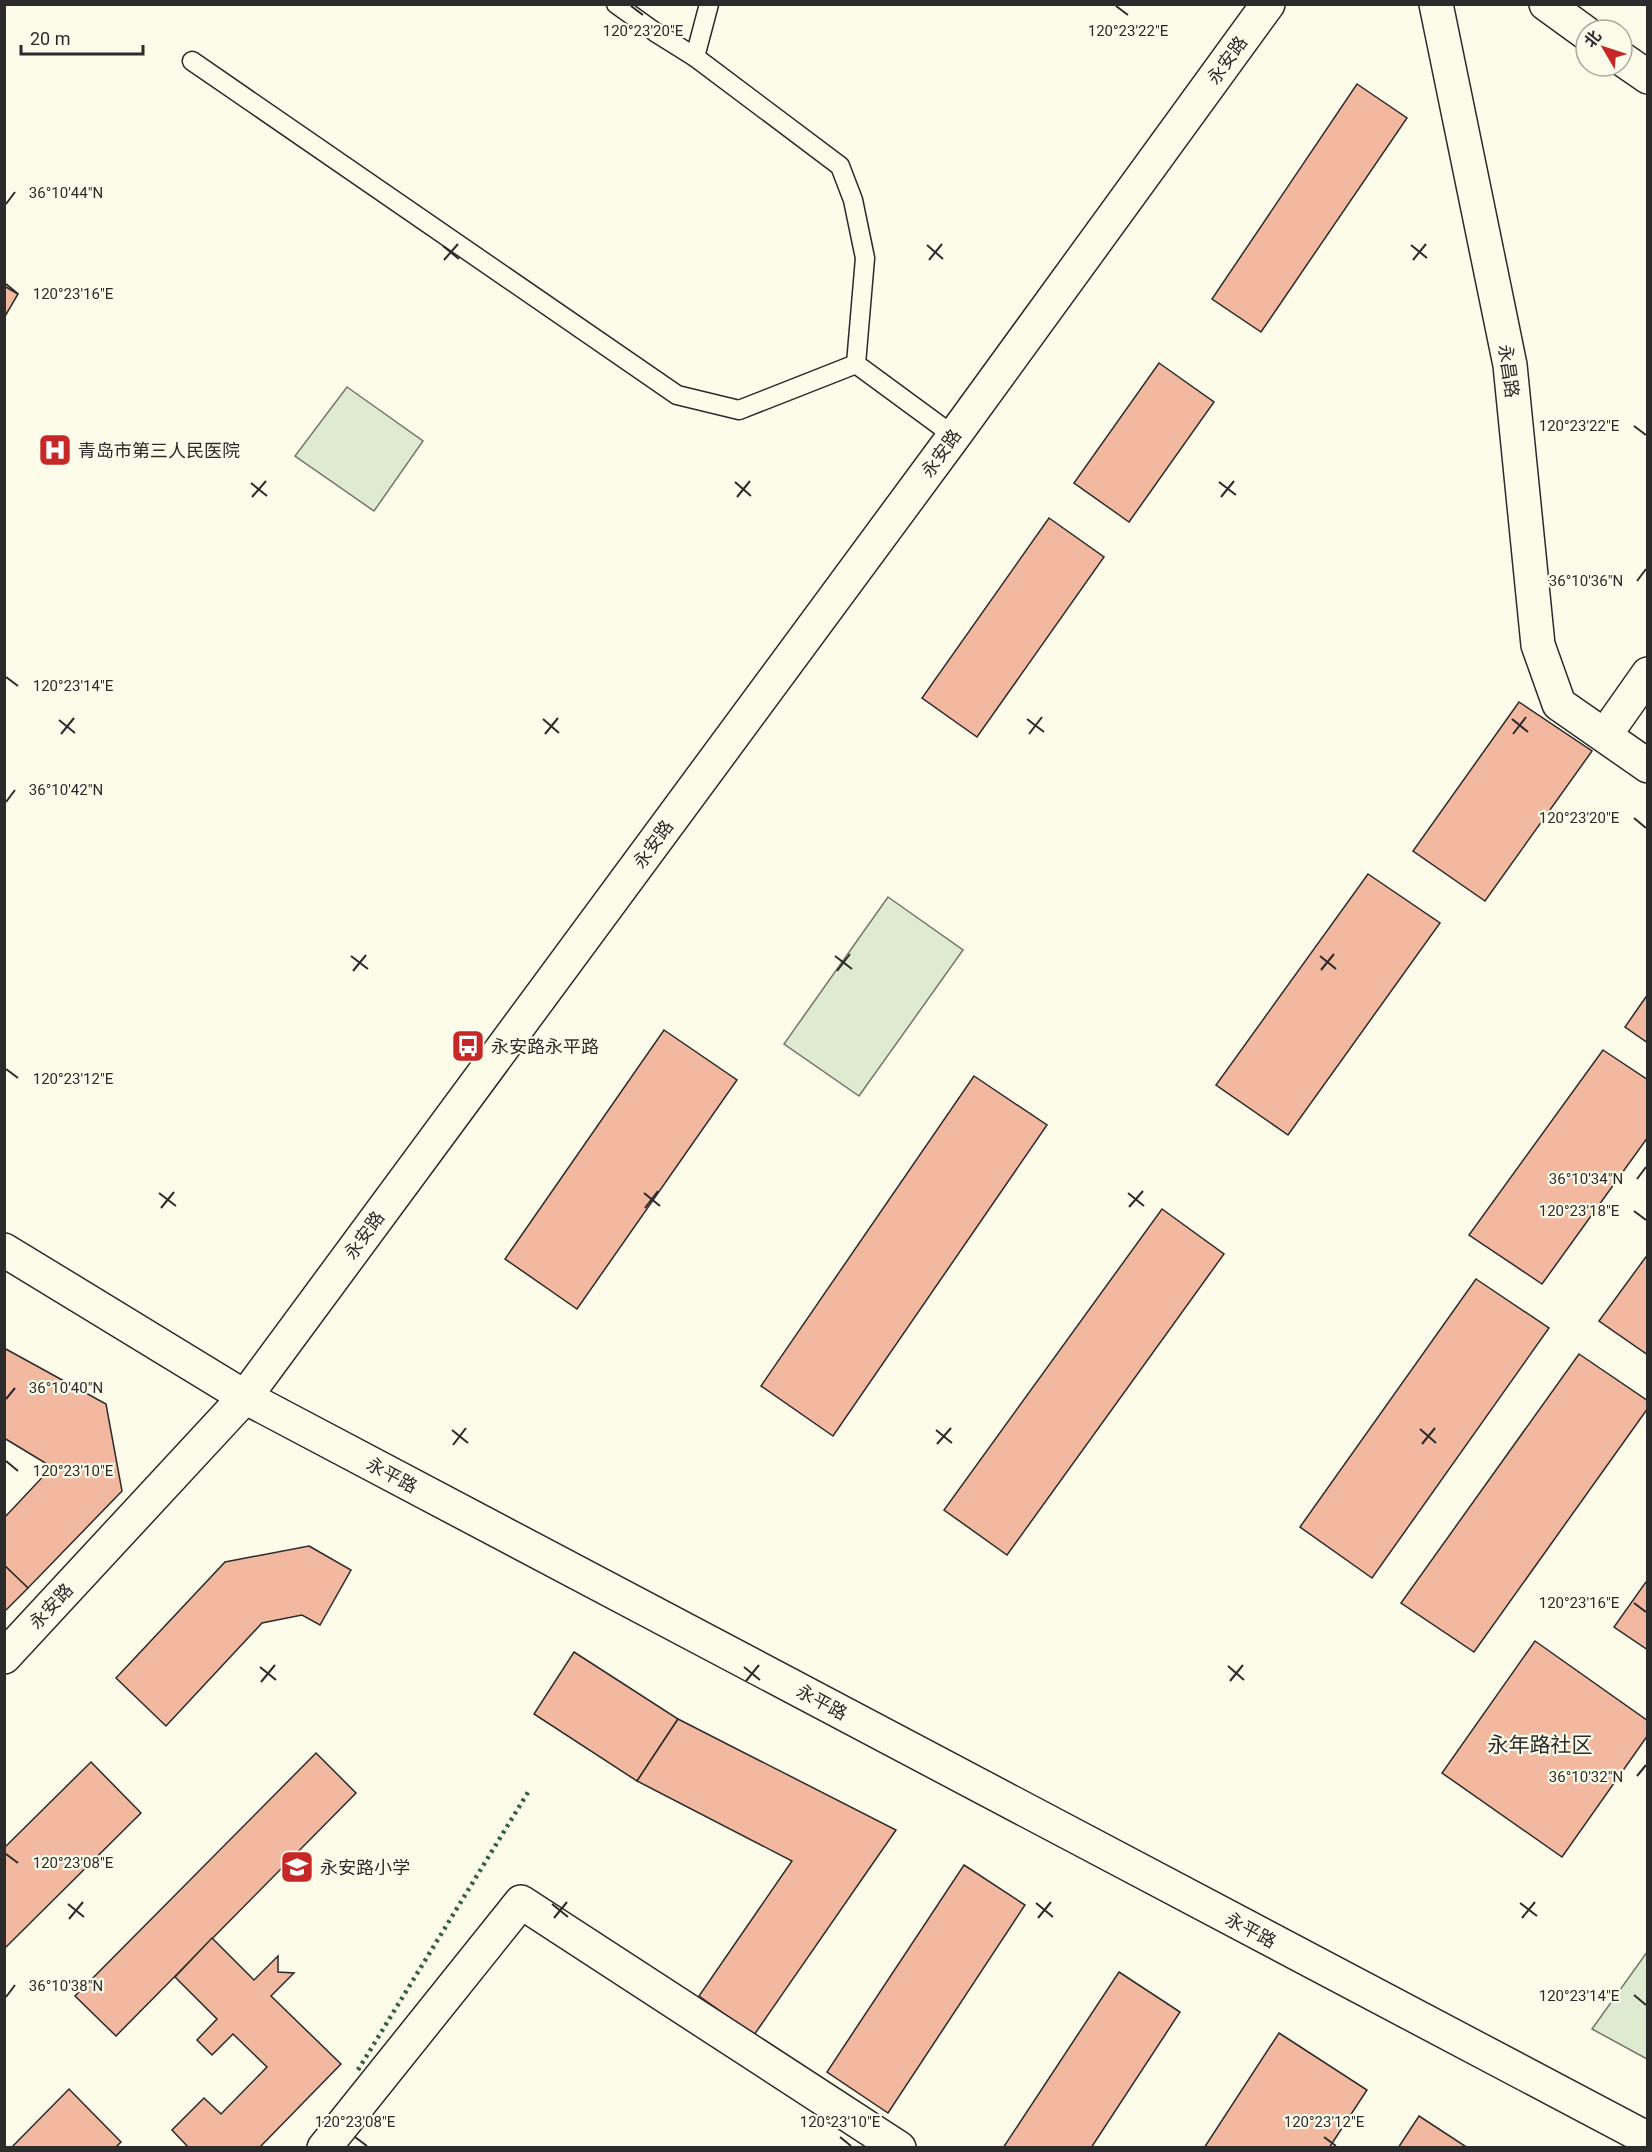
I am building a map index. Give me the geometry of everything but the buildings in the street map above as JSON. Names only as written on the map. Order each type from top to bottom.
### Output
[{"type":"street","name":"永安路","points":[[4,1657],[245,1397],[954,436],[1268,4]]},
{"type":"street","name":"永昌路","points":[[1436,4],[1510,365],[1538,645],[1559,704],[1647,766]]},
{"type":"street","points":[[1546,4],[1574,24]]},
{"type":"street","points":[[1634,68],[1647,77]]},
{"type":"street","points":[[1605,735],[1647,674]]},
{"type":"street","name":"永平路","points":[[4,1250],[245,1397],[1647,2139]]},
{"type":"street","points":[[324,2148],[521,1902],[899,2148]]},
{"type":"lane","points":[[616,4],[654,32],[695,57],[840,166],[854,200],[864,258],[856,364]]},
{"type":"lane","points":[[695,57],[709,4]]},
{"type":"lane","points":[[192,61],[677,395],[739,410],[856,364]]},
{"type":"lane","points":[[856,364],[954,436]]},
{"type":"green space","points":[[347,387],[423,441],[374,511],[295,456]]},
{"type":"green space","points":[[888,897],[963,950],[859,1096],[784,1044]]},
{"type":"green space","points":[[1647,1952],[1647,2059],[1592,2029]]},
{"type":"hedge","points":[[358,2070],[530,1789]]},
{"type":"place","name":"青岛市第三人民医院","points":[[55,450]]},
{"type":"place","name":"永安路永平路","points":[[468,1046]]},
{"type":"place","name":"永安路小学","points":[[297,1867]]},
{"type":"district","name":"永年路社区","points":[[1540,1745]]}]
